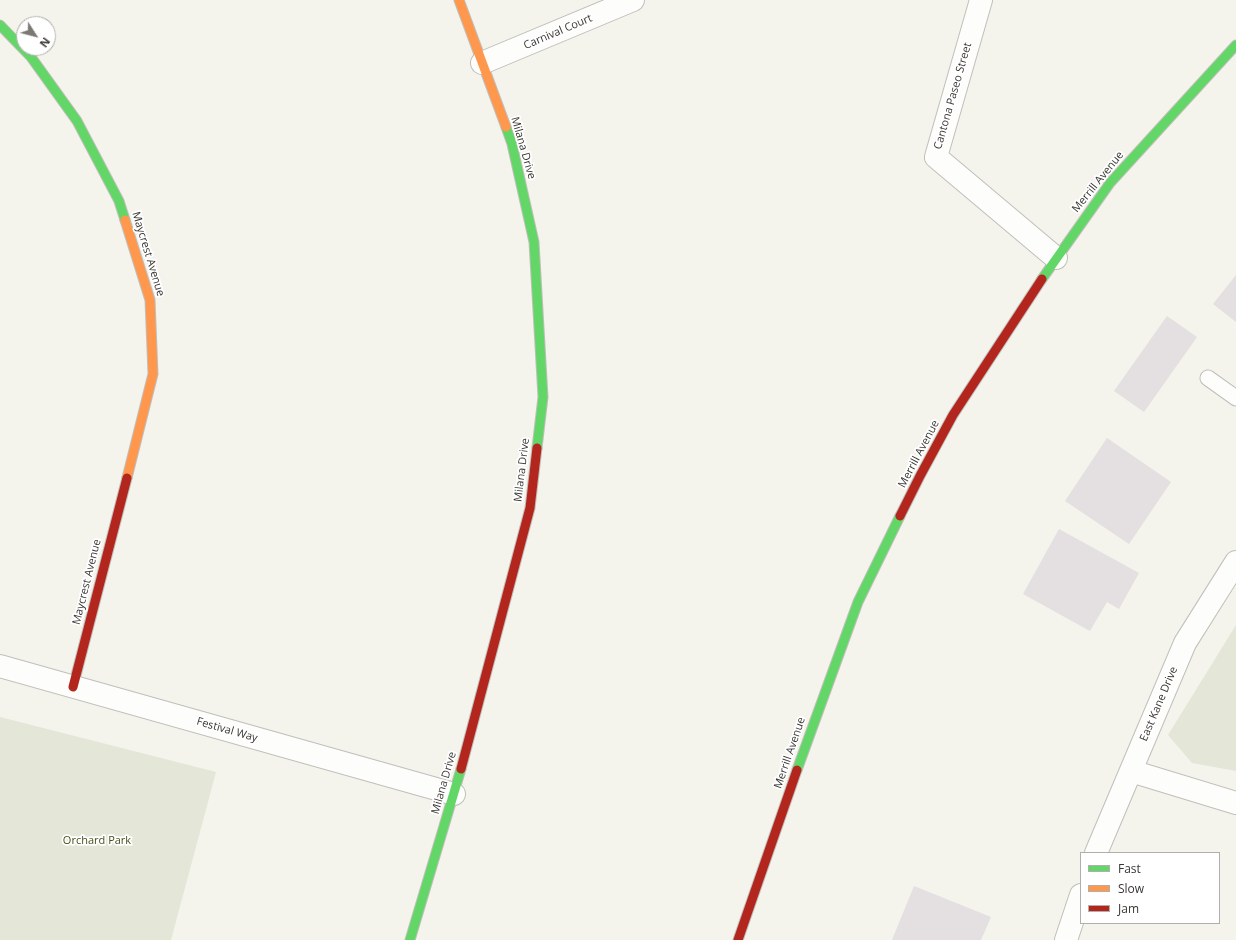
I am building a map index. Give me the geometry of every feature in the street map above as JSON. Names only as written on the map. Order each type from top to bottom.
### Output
[{"type":"street","name":"Milana Drive","points":[[410,940],[454,794],[530,508],[543,397],[534,242],[512,144],[459,0]]},
{"type":"street","name":"Carnival Court","points":[[482,63],[633,0]]},
{"type":"street","name":"Cantona Paseo Street","points":[[981,0],[936,157],[1056,258]]},
{"type":"street","name":"Maycrest Avenue","points":[[0,25],[31,57],[77,121],[119,201],[150,300],[153,374],[73,687]]},
{"type":"street","name":"Merrill Avenue","points":[[738,940],[816,716],[858,602],[920,476],[953,415],[1056,258],[1110,183],[1236,44]]},
{"type":"street","name":"East Kane Drive","points":[[1096,852],[1185,643],[1236,562]]},
{"type":"street","name":"Festival Way","points":[[0,666],[454,794]]},
{"type":"street","points":[[1131,771],[1236,802]]},
{"type":"street","points":[[1066,940],[1080,898]]},
{"type":"lane","points":[[1208,378],[1236,398]]},
{"type":"green space","points":[[1236,625],[1236,771],[1192,763],[1168,735]]},
{"type":"green space","name":"Orchard Park","points":[[0,717],[216,772],[171,940],[0,940]]},
{"type":"building","points":[[1236,275],[1236,322],[1213,304]]},
{"type":"building","points":[[1167,316],[1197,337],[1144,412],[1114,391]]},
{"type":"building","points":[[1107,438],[1171,482],[1129,544],[1065,501]]},
{"type":"building","points":[[1059,529],[1139,573],[1119,609],[1107,602],[1090,631],[1023,594]]},
{"type":"building","points":[[914,886],[991,917],[981,940],[892,940]]},
{"type":"traffic: fast","points":[[0,25],[31,57],[77,121],[119,201],[125,220]]},
{"type":"traffic: fast","points":[[1042,279],[1110,183],[1236,45]]},
{"type":"traffic: fast","points":[[506,127],[512,144],[534,242],[543,397],[537,448]]},
{"type":"traffic: fast","points":[[797,770],[858,602],[900,516]]},
{"type":"traffic: fast","points":[[410,940],[461,769]]},
{"type":"traffic: slow","points":[[459,0],[506,127]]},
{"type":"traffic: slow","points":[[125,220],[150,300],[153,374],[127,478]]},
{"type":"traffic: jam","points":[[900,516],[953,415],[1042,279]]},
{"type":"traffic: jam","points":[[461,769],[530,508],[537,448]]},
{"type":"traffic: jam","points":[[73,687],[127,478]]},
{"type":"traffic: jam","points":[[738,940],[797,770]]}]
